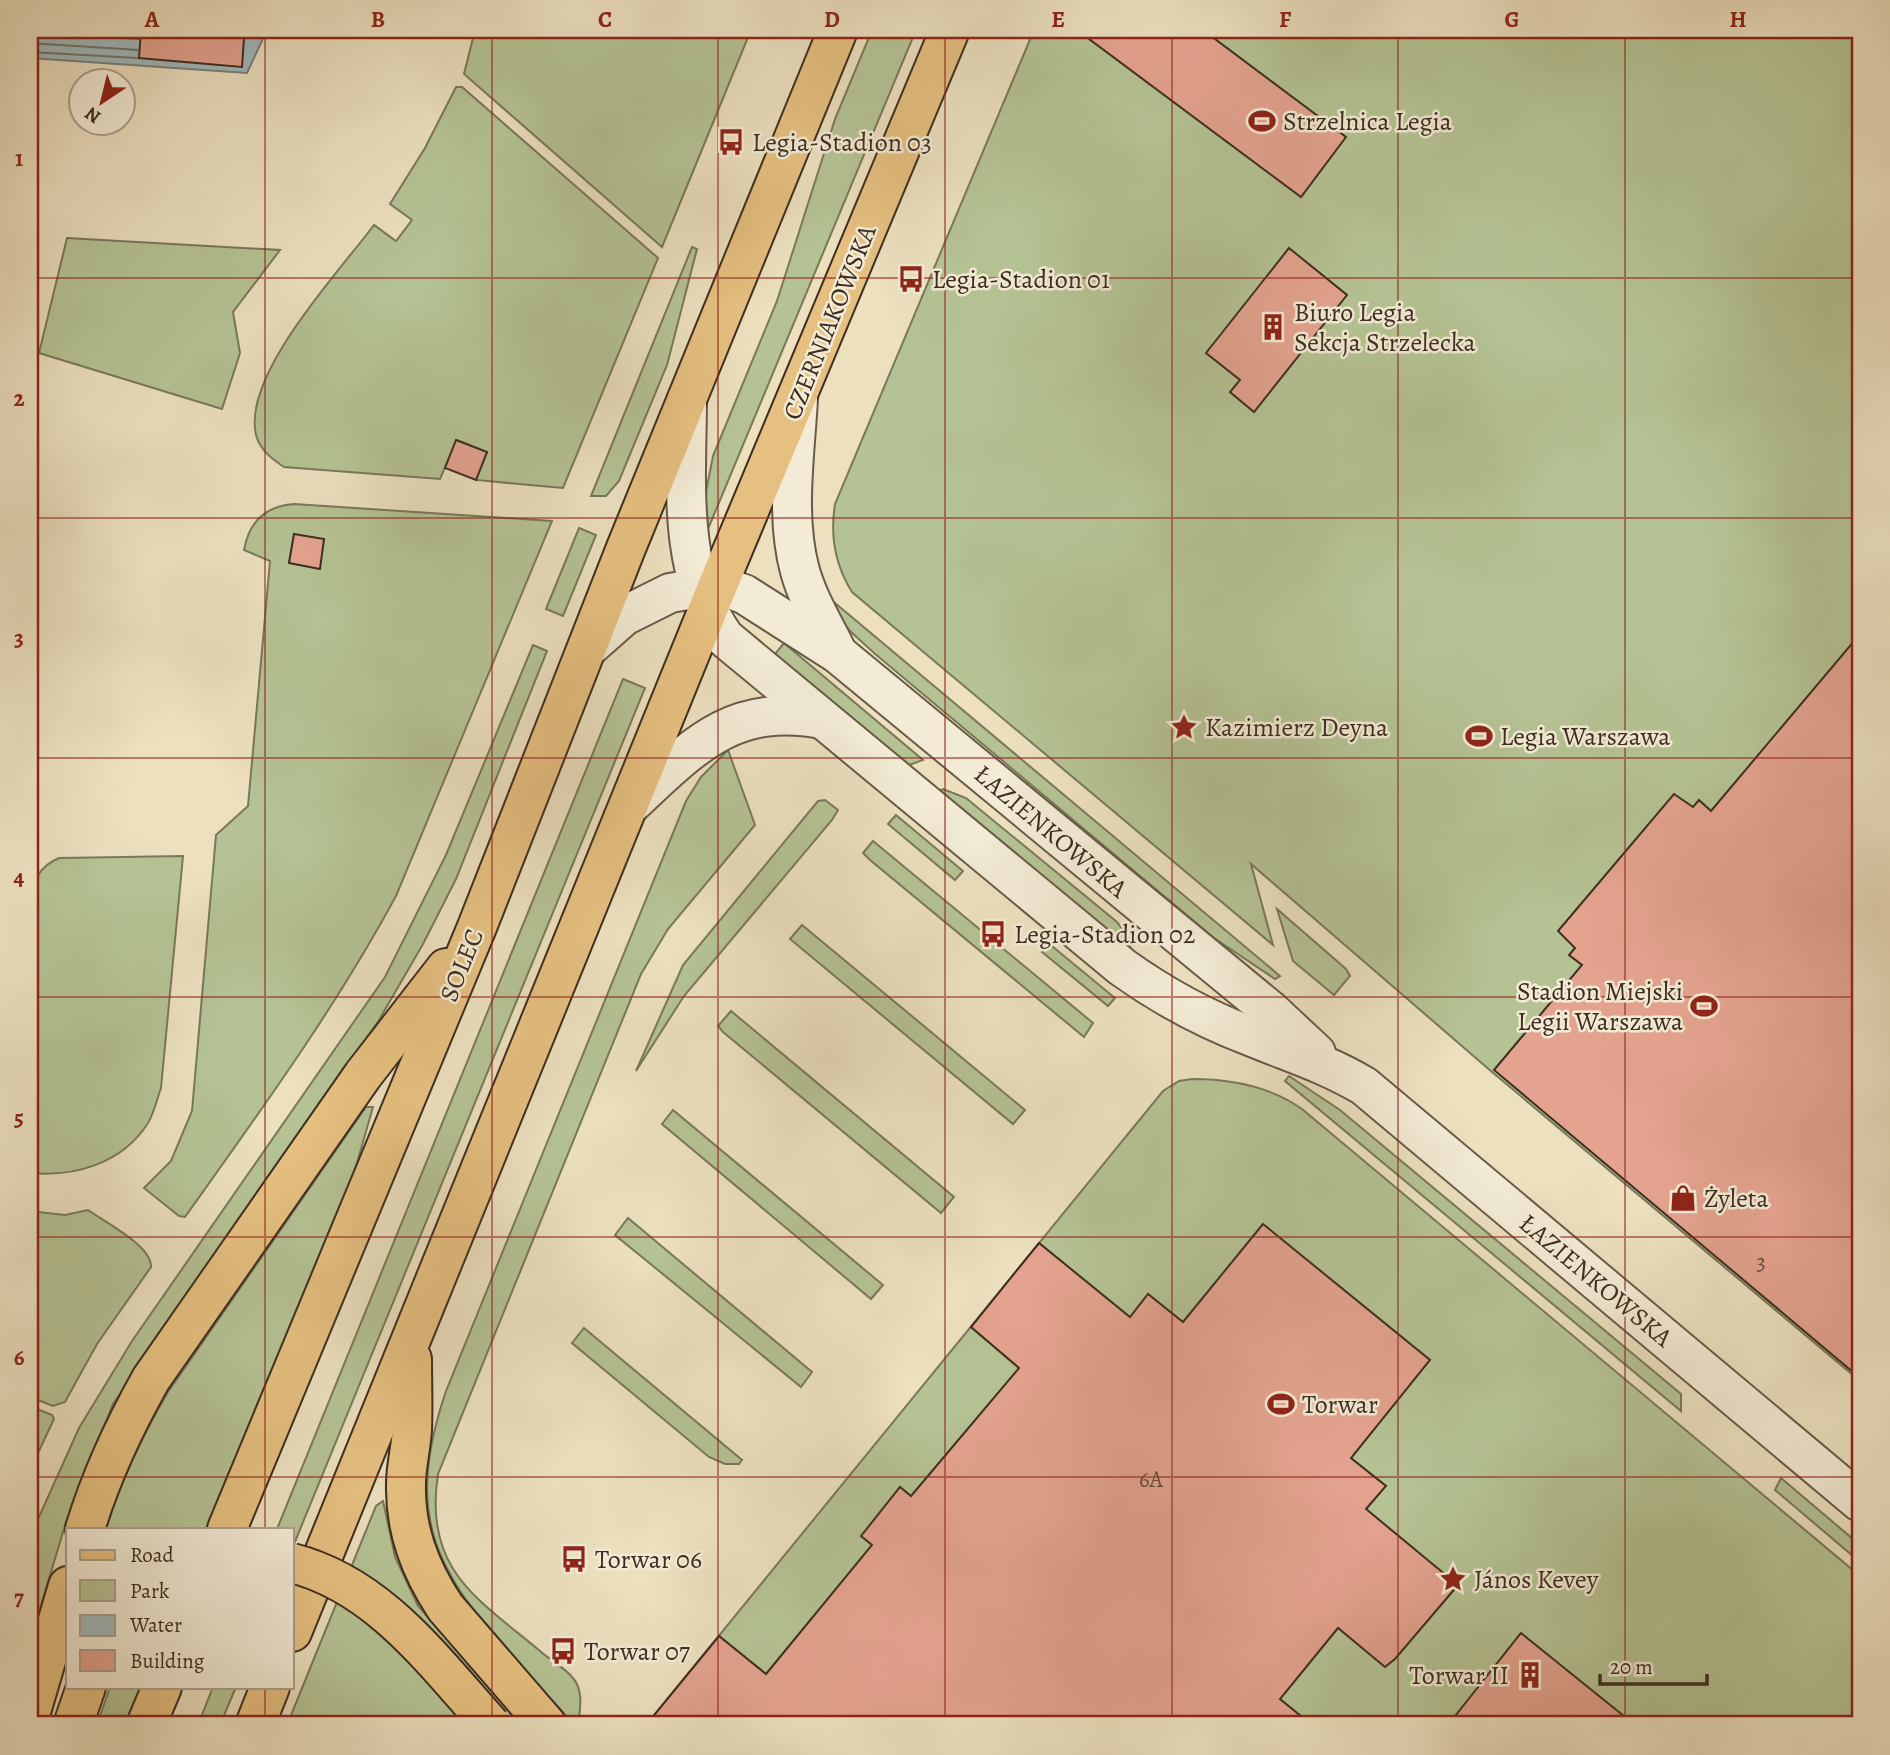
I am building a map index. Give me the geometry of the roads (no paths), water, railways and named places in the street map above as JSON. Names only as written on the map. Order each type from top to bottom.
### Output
[{"type":"main road","points":[[687,398],[838,30]]},
{"type":"main road","name":"CZERNIAKOWSKA","points":[[708,595],[798,398],[950,30]]},
{"type":"main road","name":"SOLEC","points":[[227,1528],[477,927],[687,398]]},
{"type":"main road","points":[[294,1627],[630,805],[708,595]]},
{"type":"main road","points":[[85,1528],[97,1489],[151,1379],[363,1074],[477,927]]},
{"type":"main road","points":[[411,1339],[412,1432],[406,1483],[409,1526],[415,1548],[431,1586],[445,1607],[547,1725]]},
{"type":"main road","points":[[294,1564],[323,1573],[365,1596],[420,1647],[491,1725]]},
{"type":"main road","points":[[30,1715],[66,1593]]},
{"type":"main road","points":[[73,1725],[86,1688]]},
{"type":"main road","points":[[146,1725],[162,1688]]},
{"type":"main road","points":[[254,1725],[270,1688]]},
{"type":"street","points":[[590,646],[624,616],[670,593],[708,595],[687,519],[687,398]]},
{"type":"street","name":"ŁAZIENKOWSKA","points":[[798,398],[792,495],[800,570],[808,595],[838,654]]},
{"type":"street","name":"ŁAZIENKOWSKA","points":[[1327,1064],[1271,1011],[838,654],[758,601],[708,595],[725,638],[1112,959],[1154,990],[1248,1036],[1327,1064],[1364,1086],[1860,1502]]},
{"type":"street","points":[[630,805],[687,752],[720,729],[769,715],[822,719]]},
{"type":"water","points":[[30,30],[267,30],[247,73],[30,58]]},
{"type":"place","name":"Strzelnica Legia","points":[[1262,121]]},
{"type":"place","name":"Legia-Stadion 03","points":[[731,142]]},
{"type":"place","name":"Legia-Stadion 01","points":[[911,279]]},
{"type":"place","name":"Biuro Legia Sekcja Strzelecka","points":[[1273,327]]},
{"type":"place","name":"Kazimierz Deyna","points":[[1184,727]]},
{"type":"place","name":"Legia Warszawa","points":[[1479,736]]},
{"type":"place","name":"Legia-Stadion 02","points":[[993,934]]},
{"type":"place","name":"Stadion Miejski Legii Warszawa","points":[[1704,1006]]},
{"type":"place","name":"Żyleta","points":[[1683,1198]]},
{"type":"place","name":"Torwar","points":[[1281,1404]]},
{"type":"place","name":"Torwar 06","points":[[574,1559]]},
{"type":"place","name":"János Kevey","points":[[1453,1579]]},
{"type":"place","name":"Torwar 07","points":[[563,1651]]},
{"type":"place","name":"Torwar II","points":[[1530,1675]]}]
